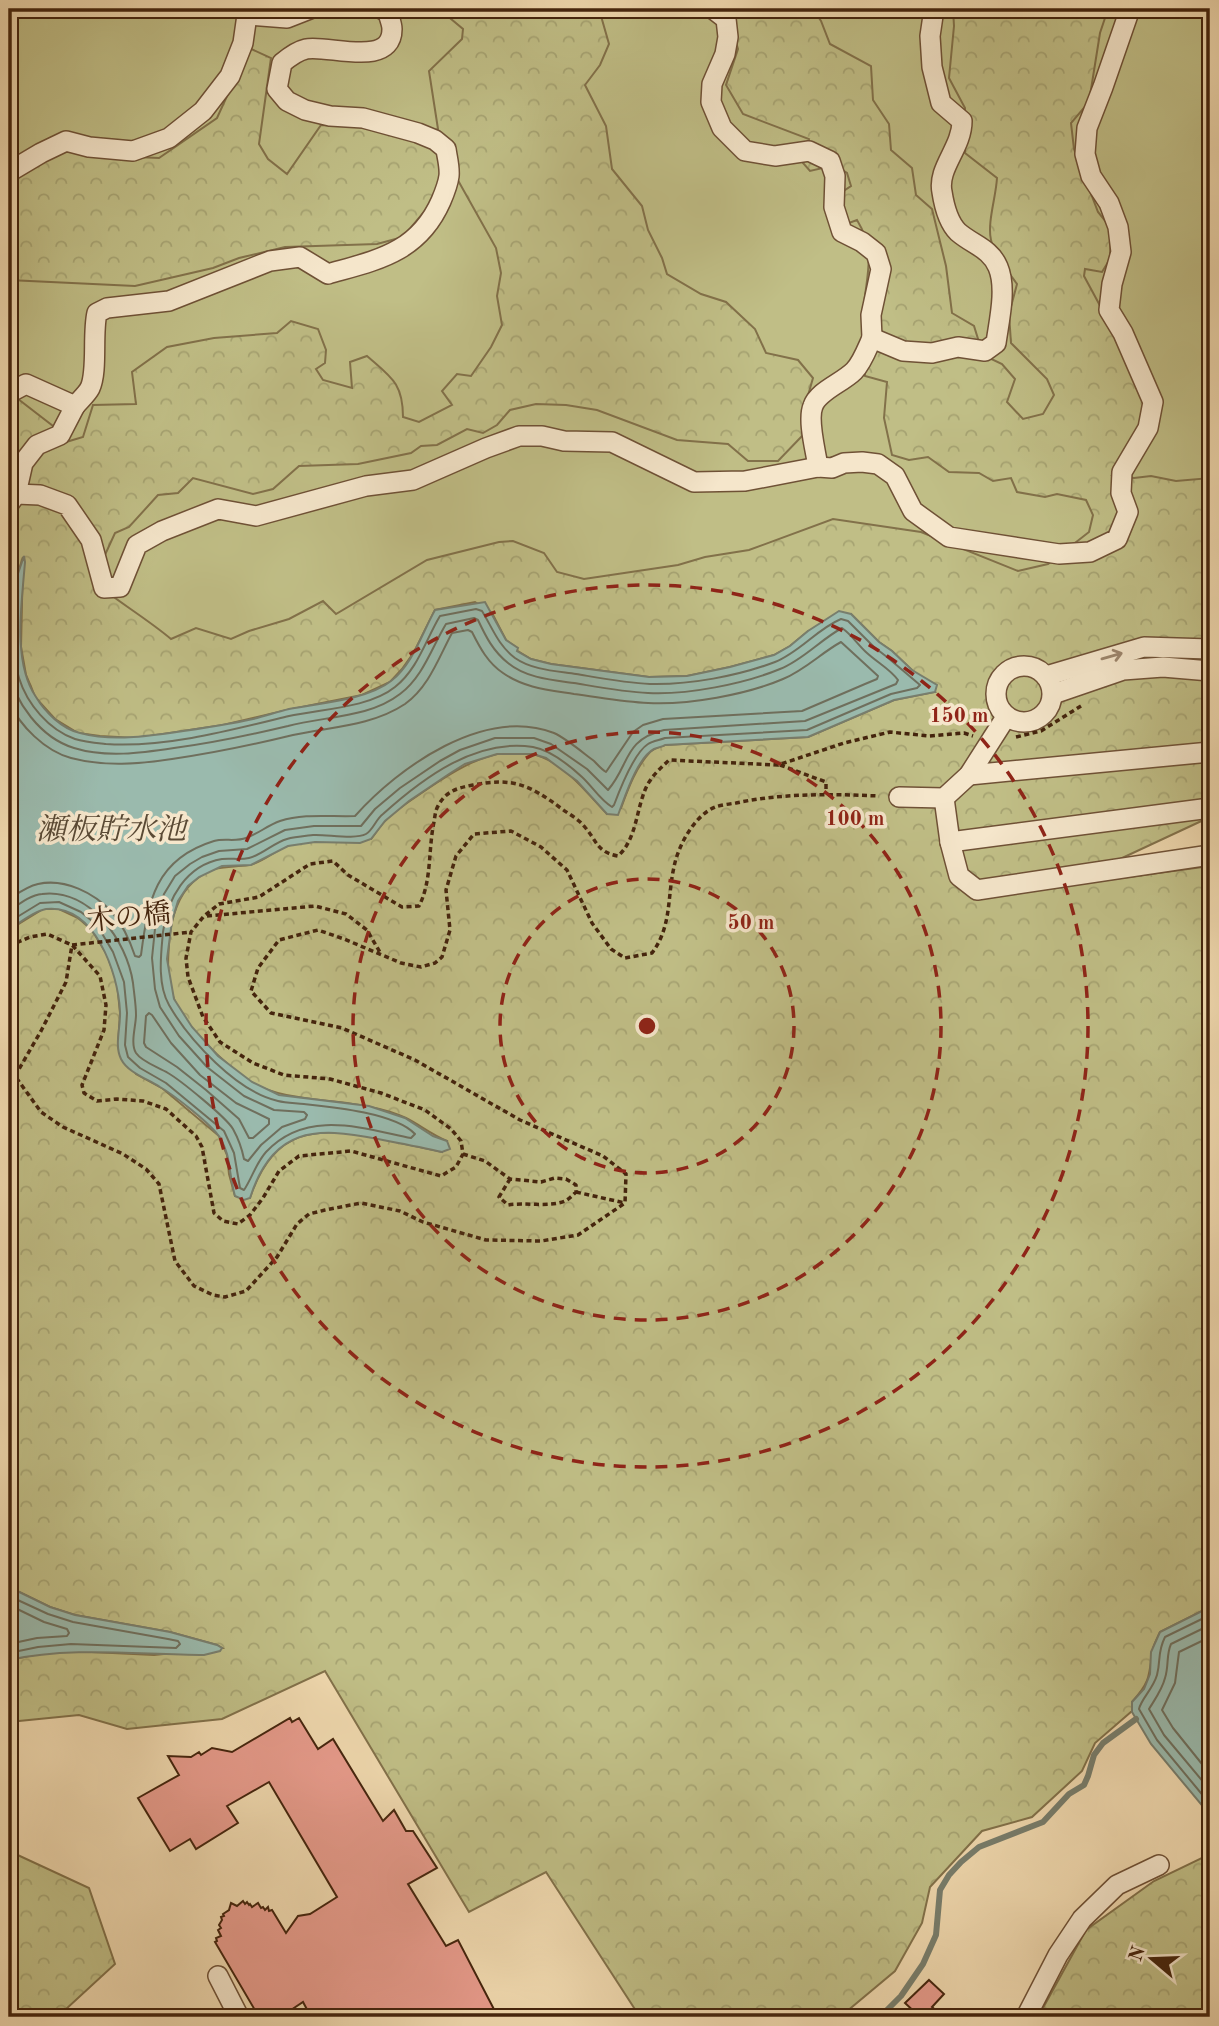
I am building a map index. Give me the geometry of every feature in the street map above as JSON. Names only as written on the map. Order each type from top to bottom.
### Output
[{"type":"street","points":[[9,172],[66,141],[133,151],[169,138],[203,111],[230,76],[243,43],[246,12],[287,18],[310,9]]},
{"type":"street","points":[[382,9],[388,13],[392,30],[388,43],[379,50],[352,52],[307,49],[282,63],[277,89],[288,101],[305,110],[330,116],[363,118],[435,140],[446,149],[449,176],[434,217],[417,238],[369,263],[328,274],[300,257],[270,261],[169,301],[107,308],[97,313],[90,387],[75,406],[60,435],[37,445],[23,463],[13,499],[40,495],[67,505],[91,540],[104,587],[120,587],[137,544],[218,509],[256,516],[366,486],[414,480],[519,436],[612,442],[694,482],[745,481],[818,467],[832,468],[844,463],[878,464],[895,476],[913,510],[949,537],[1059,554],[1090,552],[1117,539],[1128,512],[1121,493],[1122,472],[1148,428],[1153,402],[1110,310],[1112,284],[1121,252],[1118,227],[1109,203],[1091,176],[1085,154],[1087,128],[1130,9]]},
{"type":"street","points":[[713,9],[726,19],[729,37],[712,84],[711,102],[722,128],[745,151],[775,156],[809,152],[830,161],[835,176],[834,207],[842,232],[876,253],[881,269],[872,315],[873,338],[857,369],[840,384],[823,392],[812,407],[818,467]]},
{"type":"street","points":[[873,338],[904,351],[932,353],[958,347],[985,351],[996,343],[1002,298],[999,270],[989,252],[956,231],[948,216],[941,189],[944,169],[962,133],[962,121],[940,103],[932,67],[930,36],[934,9]]},
{"type":"street","points":[[9,393],[26,384],[75,406]]},
{"type":"street","points":[[1049,685],[1144,647],[1210,649]]},
{"type":"street","points":[[1020,666],[1039,669],[1049,685],[1051,703],[1040,718],[1023,723],[1006,717],[1000,710],[995,693],[997,684],[1002,675],[1010,669],[1020,666]]},
{"type":"street","points":[[1049,685],[1124,670],[1163,667],[1210,671]]},
{"type":"street","points":[[899,797],[944,798],[969,775],[1006,717]]},
{"type":"street","points":[[969,775],[1210,752]]},
{"type":"street","points":[[944,798],[950,842],[959,876],[977,890],[1210,855]]},
{"type":"street","points":[[950,842],[1210,808]]},
{"type":"street","points":[[1026,2017],[1058,1955],[1082,1919],[1117,1885],[1159,1865]]},
{"type":"street","points":[[218,1976],[239,2017]]},
{"type":"path","points":[[778,765],[844,743],[890,732],[929,736],[964,733],[1005,747],[1015,737],[1041,732],[1088,702]]},
{"type":"path","points":[[9,946],[30,937],[47,934],[72,944],[100,976],[106,1005],[104,1030],[82,1085],[84,1093],[97,1101],[143,1101],[166,1109],[196,1136],[202,1147],[214,1213],[223,1221],[239,1224],[263,1198],[279,1171],[299,1156],[351,1151],[442,1176],[456,1167],[463,1154],[461,1142],[451,1129],[425,1110],[382,1093],[330,1079],[284,1075],[253,1063],[220,1042],[203,1017],[188,977],[187,958],[191,932],[204,916],[219,904],[258,897],[310,864],[333,862],[348,875],[402,907],[419,906],[425,895],[437,808],[449,792],[461,787],[504,781],[541,793],[583,825],[599,848],[609,855],[618,856],[627,848],[645,790],[652,777],[669,760],[778,765],[826,782],[827,794]]},
{"type":"path","points":[[625,1203],[626,1174],[603,1156],[520,1120],[415,1060],[342,1028],[271,1013],[251,991],[258,968],[279,940],[318,930],[401,963],[421,967],[435,963],[442,957],[450,930],[446,890],[456,856],[474,834],[511,831],[541,846],[566,870],[592,923],[611,948],[625,958],[652,953],[666,929],[674,865],[692,825],[714,807],[757,798],[827,794],[899,797]]},
{"type":"path","points":[[204,916],[315,906],[346,914],[367,930],[382,955]]},
{"type":"path","name":"木の橋","points":[[72,944],[191,932]]},
{"type":"path","points":[[15,1076],[66,982],[72,944]]},
{"type":"path","points":[[9,1075],[15,1076],[41,1112],[51,1120],[123,1154],[146,1169],[159,1184],[175,1261],[194,1286],[214,1295],[226,1297],[246,1291],[277,1258],[297,1224],[309,1214],[325,1210],[361,1203],[400,1211],[423,1223],[486,1240],[541,1241],[578,1235],[625,1203]]},
{"type":"path","points":[[463,1154],[485,1161],[510,1179],[541,1182],[555,1178],[566,1179],[576,1185],[576,1192],[566,1201],[508,1205],[499,1198],[510,1179]]},
{"type":"path","points":[[576,1192],[625,1203]]},
{"type":"green space","points":[[9,9],[1210,9],[1210,610],[808,631],[687,676],[362,695],[9,600]]},
{"type":"green space","points":[[439,9],[599,9],[609,44],[600,65],[585,85],[606,126],[612,169],[642,206],[648,230],[667,274],[701,294],[726,302],[755,329],[766,353],[798,360],[813,378],[807,399],[803,435],[778,461],[748,461],[728,444],[677,440],[597,410],[536,404],[510,410],[497,425],[483,433],[467,429],[437,445],[421,446],[411,453],[358,464],[299,466],[273,489],[253,494],[193,478],[178,493],[158,495],[129,527],[115,533],[93,581],[171,639],[196,628],[231,639],[289,619],[323,601],[336,614],[427,560],[499,542],[513,541],[544,553],[557,572],[584,579],[678,565],[705,557],[749,550],[833,519],[921,532],[1018,571],[1048,564],[1089,532],[1093,515],[1086,500],[1057,494],[1045,497],[1017,492],[1011,478],[993,481],[979,473],[949,472],[928,457],[909,460],[892,455],[884,418],[887,382],[865,376],[863,323],[868,252],[863,231],[857,220],[849,223],[839,194],[851,186],[847,173],[826,160],[823,168],[810,171],[803,163],[809,139],[743,114],[726,85],[738,49],[726,9],[813,9],[830,44],[871,66],[873,100],[889,124],[891,150],[912,168],[916,195],[932,209],[946,266],[952,313],[974,326],[983,355],[1002,364],[1015,379],[1007,402],[1023,419],[1043,414],[1054,395],[1047,379],[1011,343],[1009,314],[1017,284],[998,257],[991,240],[990,226],[997,178],[965,153],[965,108],[949,78],[953,9],[1108,9],[1100,33],[1089,102],[1071,123],[1074,149],[1098,212],[1111,228],[1110,259],[1102,272],[1085,269],[1084,276],[1111,326],[1148,406],[1141,425],[1112,475],[1134,478],[1151,476],[1176,481],[1210,478],[1210,817],[1105,866],[980,897],[1210,866],[1210,1607],[1160,1632],[1153,1649],[1147,1680],[1132,1702],[1132,1711],[1095,1743],[1082,1771],[1032,1817],[982,1831],[930,1887],[922,1923],[895,1971],[840,2017],[640,2017],[546,1872],[469,1912],[325,1671],[222,1719],[127,1729],[79,1715],[19,1721],[9,1727],[9,1660],[71,1651],[154,1655],[222,1648],[170,1632],[75,1615],[50,1607],[9,1587],[9,930],[43,909],[59,909],[78,918],[92,930],[107,955],[117,983],[120,1013],[118,1045],[136,1074],[162,1088],[219,1136],[227,1155],[235,1196],[250,1198],[271,1157],[284,1145],[299,1137],[316,1133],[355,1134],[442,1152],[447,1141],[397,1114],[356,1104],[293,1096],[264,1088],[241,1075],[206,1044],[178,1007],[168,973],[173,917],[178,902],[192,883],[211,870],[254,864],[282,848],[295,844],[371,839],[388,818],[408,802],[479,759],[510,752],[542,757],[560,767],[607,814],[621,808],[641,764],[650,752],[665,745],[808,737],[894,700],[935,692],[851,614],[808,631],[774,655],[687,676],[649,677],[531,659],[506,640],[492,613],[475,602],[435,610],[414,652],[402,669],[390,682],[362,695],[223,725],[136,738],[78,733],[55,719],[35,697],[26,675],[21,647],[23,557],[9,600],[9,392],[53,426],[66,442],[83,437],[93,405],[136,404],[132,372],[167,347],[214,338],[277,333],[291,321],[318,329],[326,350],[325,363],[316,369],[323,380],[352,388],[350,362],[367,356],[398,388],[403,417],[419,422],[452,405],[442,391],[457,374],[471,376],[491,347],[502,325],[497,296],[501,273],[496,248],[455,175],[403,237],[377,244],[285,247],[239,258],[213,268],[135,286],[9,280],[9,184],[61,149],[112,156],[159,158],[217,118],[249,48],[271,58],[259,144],[268,159],[287,174],[321,125],[362,126],[416,141],[438,129],[429,71],[462,39],[463,29]]},
{"type":"green space","points":[[9,1851],[89,1888],[115,1964],[55,2017],[9,2017]]},
{"type":"green space","points":[[1210,1854],[1210,1897],[1205,1900],[1210,2017],[1038,2017],[1086,1930],[1154,1881]]},
{"type":"water","name":"瀬板貯水池","points":[[24,556],[20,631],[24,667],[29,683],[49,714],[73,731],[91,735],[136,737],[201,728],[369,693],[399,674],[435,610],[485,602],[506,640],[518,648],[517,651],[531,659],[649,677],[687,676],[774,655],[839,611],[851,614],[912,670],[937,685],[935,692],[894,700],[808,737],[665,745],[655,748],[637,769],[618,815],[607,814],[577,781],[546,758],[533,754],[497,754],[465,764],[449,774],[385,821],[371,839],[360,843],[315,842],[288,846],[251,865],[222,866],[199,877],[188,886],[178,901],[172,921],[167,959],[174,999],[192,1027],[218,1056],[252,1082],[279,1095],[369,1106],[405,1118],[433,1136],[447,1141],[450,1149],[442,1152],[335,1133],[299,1137],[270,1157],[250,1198],[244,1200],[235,1196],[227,1154],[218,1135],[182,1102],[133,1072],[121,1059],[118,1042],[120,1011],[114,978],[101,944],[90,929],[78,917],[63,910],[46,909],[9,930],[9,600]]},
{"type":"water","points":[[9,1587],[50,1607],[75,1615],[170,1632],[222,1648],[204,1655],[82,1652],[9,1660]]},
{"type":"water","points":[[1210,1607],[1210,1815],[1151,1744],[1132,1712],[1132,1702],[1144,1689],[1150,1674],[1151,1652],[1160,1632]]},
{"type":"building","points":[[290,1718],[292,1722],[299,1718],[318,1749],[333,1739],[383,1821],[394,1810],[406,1831],[413,1831],[437,1868],[408,1884],[446,1946],[458,1940],[498,2017],[311,2017],[303,2002],[282,2016],[279,2012],[270,2017],[259,2017],[215,1942],[216,1938],[221,1936],[218,1930],[221,1928],[221,1917],[229,1910],[231,1903],[237,1906],[243,1901],[252,1907],[258,1903],[265,1910],[268,1907],[269,1911],[272,1910],[286,1933],[298,1916],[310,1914],[337,1897],[269,1782],[227,1806],[238,1823],[196,1849],[190,1839],[170,1851],[138,1798],[179,1775],[168,1756],[191,1757],[199,1752],[201,1755],[212,1748],[232,1752]]},
{"type":"building","points":[[929,1980],[944,1994],[932,2007],[943,2017],[920,2017],[905,2003]]},
{"type":"waterway","points":[[880,2017],[901,1996],[923,1964],[936,1935],[940,1890],[949,1875],[979,1847],[1043,1822],[1069,1794],[1084,1785],[1094,1755],[1103,1743],[1136,1719]]}]
